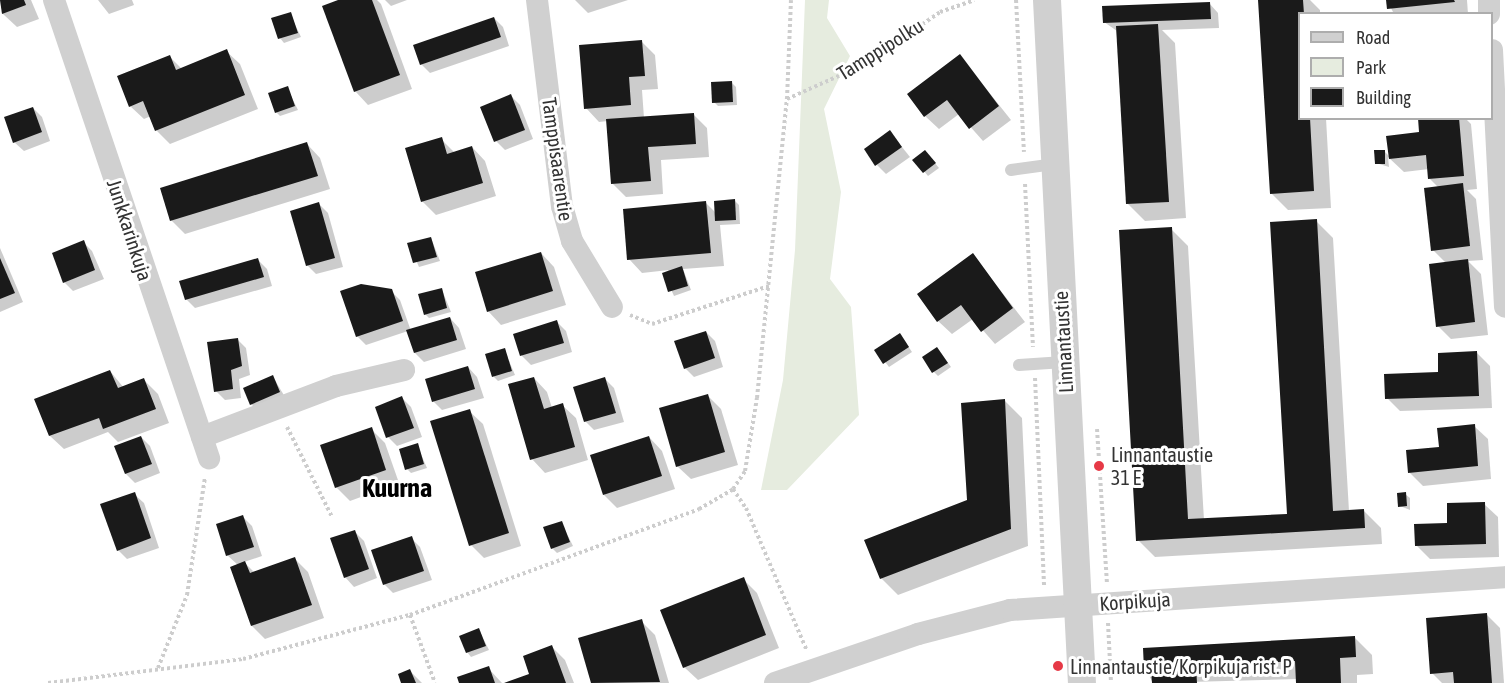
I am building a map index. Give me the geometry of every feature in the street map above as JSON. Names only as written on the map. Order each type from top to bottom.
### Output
[{"type":"street","name":"Junkkarinkuja","points":[[54,0],[177,373],[206,448]]},
{"type":"street","name":"Tamppisaarentie","points":[[537,0],[562,206],[572,241],[612,307]]},
{"type":"street","name":"Linnantaustie","points":[[1047,0],[1082,683]]},
{"type":"street","points":[[1493,69],[1501,144],[1505,307]]},
{"type":"street","points":[[206,448],[279,409],[336,386],[404,370]]},
{"type":"street","name":"Korpikuja","points":[[775,683],[814,668],[1000,612],[1505,577]]},
{"type":"lane","points":[[1011,170],[1054,164]]},
{"type":"lane","points":[[1019,365],[1064,362]]},
{"type":"path","points":[[48,683],[243,660],[411,615],[699,509],[732,489],[745,471],[769,286],[787,99],[791,0]]},
{"type":"path","name":"Tamppipolku","points":[[787,99],[863,65],[940,12],[974,0]]},
{"type":"path","points":[[1016,0],[1044,568]]},
{"type":"path","points":[[612,307],[652,324],[769,286]]},
{"type":"path","points":[[279,409],[332,517]]},
{"type":"path","points":[[158,669],[187,595],[206,448]]},
{"type":"path","points":[[732,489],[746,508],[814,668]]},
{"type":"path","points":[[411,615],[435,683]]},
{"type":"green space","points":[[805,0],[829,0],[827,18],[850,56],[824,109],[841,192],[830,279],[851,307],[859,415],[787,490],[761,490],[783,380],[795,250]]},
{"type":"building","points":[[0,0],[24,0],[26,5],[2,14]]},
{"type":"building","points":[[338,0],[372,0],[400,75],[354,92],[322,6]]},
{"type":"building","points":[[1258,0],[1303,0],[1304,12],[1298,12],[1298,120],[1310,120],[1314,191],[1270,194]]},
{"type":"building","points":[[1386,0],[1454,0],[1455,2],[1387,9]]},
{"type":"building","points":[[1210,2],[1211,19],[1103,23],[1102,6]]},
{"type":"building","points":[[291,12],[298,33],[278,39],[271,18]]},
{"type":"building","points":[[494,17],[501,37],[420,65],[413,45]]},
{"type":"building","points":[[1158,24],[1169,202],[1126,204],[1116,26]]},
{"type":"building","points":[[642,40],[645,76],[629,77],[631,105],[584,109],[579,45]]},
{"type":"building","points":[[227,49],[245,95],[155,131],[143,101],[129,107],[117,76],[170,55],[176,70]]},
{"type":"building","points":[[960,54],[999,106],[969,129],[947,100],[924,117],[907,94]]},
{"type":"building","points":[[732,81],[733,102],[712,103],[711,82]]},
{"type":"building","points":[[288,86],[295,106],[275,113],[268,93]]},
{"type":"building","points":[[511,94],[525,130],[494,142],[480,107]]},
{"type":"building","points":[[33,107],[42,132],[13,143],[4,117]]},
{"type":"building","points":[[694,113],[696,144],[648,147],[651,181],[611,184],[606,119]]},
{"type":"building","points":[[1418,120],[1459,120],[1464,176],[1428,179],[1426,155],[1389,159],[1386,136],[1419,132]]},
{"type":"building","points":[[890,130],[902,147],[875,166],[864,149]]},
{"type":"building","points":[[442,137],[447,154],[472,146],[483,183],[421,202],[405,148]]},
{"type":"building","points":[[307,142],[318,176],[170,221],[160,188]]},
{"type":"building","points":[[925,150],[936,163],[923,173],[912,160]]},
{"type":"building","points":[[1374,150],[1385,150],[1385,164],[1375,164]]},
{"type":"building","points":[[1463,183],[1470,246],[1431,251],[1424,188]]},
{"type":"building","points":[[735,199],[736,220],[715,221],[714,201]]},
{"type":"building","points":[[706,201],[711,253],[627,260],[623,209]]},
{"type":"building","points":[[319,202],[335,258],[306,266],[290,211]]},
{"type":"building","points":[[1317,219],[1333,511],[1364,509],[1365,528],[1136,541],[1119,230],[1172,227],[1188,519],[1287,514],[1270,222]]},
{"type":"building","points":[[431,237],[437,257],[413,263],[407,243]]},
{"type":"building","points":[[84,240],[95,270],[63,283],[52,253]]},
{"type":"building","points":[[541,252],[553,291],[487,312],[475,272]]},
{"type":"building","points":[[973,253],[1013,308],[981,332],[961,305],[937,322],[917,294]]},
{"type":"building","points":[[0,258],[15,293],[0,299]]},
{"type":"building","points":[[258,258],[264,277],[185,300],[179,281]]},
{"type":"building","points":[[1468,259],[1475,322],[1436,327],[1429,264]]},
{"type":"building","points":[[682,266],[688,286],[668,292],[662,273]]},
{"type":"building","points":[[361,284],[392,289],[403,321],[356,337],[340,291]]},
{"type":"building","points":[[442,288],[447,308],[424,315],[418,294]]},
{"type":"building","points":[[450,317],[457,340],[414,353],[406,330]]},
{"type":"building","points":[[557,320],[564,343],[520,356],[513,334]]},
{"type":"building","points":[[706,331],[715,358],[684,369],[674,341]]},
{"type":"building","points":[[900,333],[909,347],[883,364],[874,350]]},
{"type":"building","points":[[238,338],[242,366],[231,370],[233,389],[214,392],[207,342]]},
{"type":"building","points":[[937,347],[948,363],[932,373],[922,357]]},
{"type":"building","points":[[505,348],[512,371],[492,377],[485,354]]},
{"type":"building","points":[[1477,351],[1479,396],[1385,399],[1384,374],[1438,372],[1438,353]]},
{"type":"building","points":[[468,366],[475,389],[432,402],[425,379]]},
{"type":"building","points":[[110,370],[118,388],[144,378],[156,409],[103,429],[99,418],[49,436],[34,399]]},
{"type":"building","points":[[273,375],[280,392],[250,405],[243,388]]},
{"type":"building","points":[[534,377],[544,409],[563,403],[575,447],[530,460],[508,384]]},
{"type":"building","points":[[605,377],[616,413],[584,422],[573,387]]},
{"type":"building","points":[[708,394],[725,452],[676,467],[659,408]]},
{"type":"building","points":[[402,396],[414,428],[386,438],[375,407]]},
{"type":"building","points":[[1005,399],[1011,529],[880,579],[864,540],[967,500],[961,403]]},
{"type":"building","points":[[470,409],[509,533],[469,546],[430,421]]},
{"type":"building","points":[[1475,424],[1478,466],[1408,473],[1406,450],[1439,447],[1437,428]]},
{"type":"building","points":[[372,427],[386,470],[335,488],[320,445]]},
{"type":"building","points":[[141,436],[152,464],[125,474],[114,446]]},
{"type":"building","points":[[649,436],[662,476],[603,495],[590,455]]},
{"type":"building","points":[[418,443],[424,464],[405,470],[399,449]]},
{"type":"building","points":[[135,492],[151,538],[117,551],[100,504]]},
{"type":"building","points":[[1406,492],[1407,506],[1398,507],[1397,493]]},
{"type":"building","points":[[1485,502],[1486,544],[1415,546],[1414,524],[1447,523],[1447,503]]},
{"type":"building","points":[[243,515],[254,547],[226,556],[216,524]]},
{"type":"building","points":[[562,521],[570,542],[551,549],[543,527]]},
{"type":"building","points":[[355,530],[369,569],[344,578],[330,538]]},
{"type":"building","points":[[412,536],[424,571],[383,585],[371,550]]},
{"type":"building","points":[[295,557],[312,605],[251,626],[230,567],[245,561],[250,573]]},
{"type":"building","points":[[744,577],[766,635],[683,668],[660,610]]},
{"type":"building","points":[[1487,613],[1492,683],[1454,683],[1453,672],[1430,674],[1426,618]]},
{"type":"building","points":[[642,619],[660,682],[591,683],[578,638]]},
{"type":"building","points":[[479,628],[486,646],[466,653],[459,636]]},
{"type":"building","points":[[1355,636],[1356,657],[1340,658],[1341,683],[1296,683],[1295,661],[1196,667],[1197,683],[1152,683],[1151,670],[1144,670],[1143,648]]},
{"type":"building","points":[[552,645],[566,683],[504,683],[529,674],[523,656]]},
{"type":"building","points":[[489,666],[495,683],[459,683],[457,677]]},
{"type":"building","points":[[410,669],[416,683],[401,683],[398,674]]},
{"type":"place","name":"Linnantaustie 31 E","points":[[1099,466]]},
{"type":"place","name":"Linnantaustie/Korpikuja rist. P","points":[[1058,666]]},
{"type":"district","name":"Kuurna","points":[[397,489]]}]
